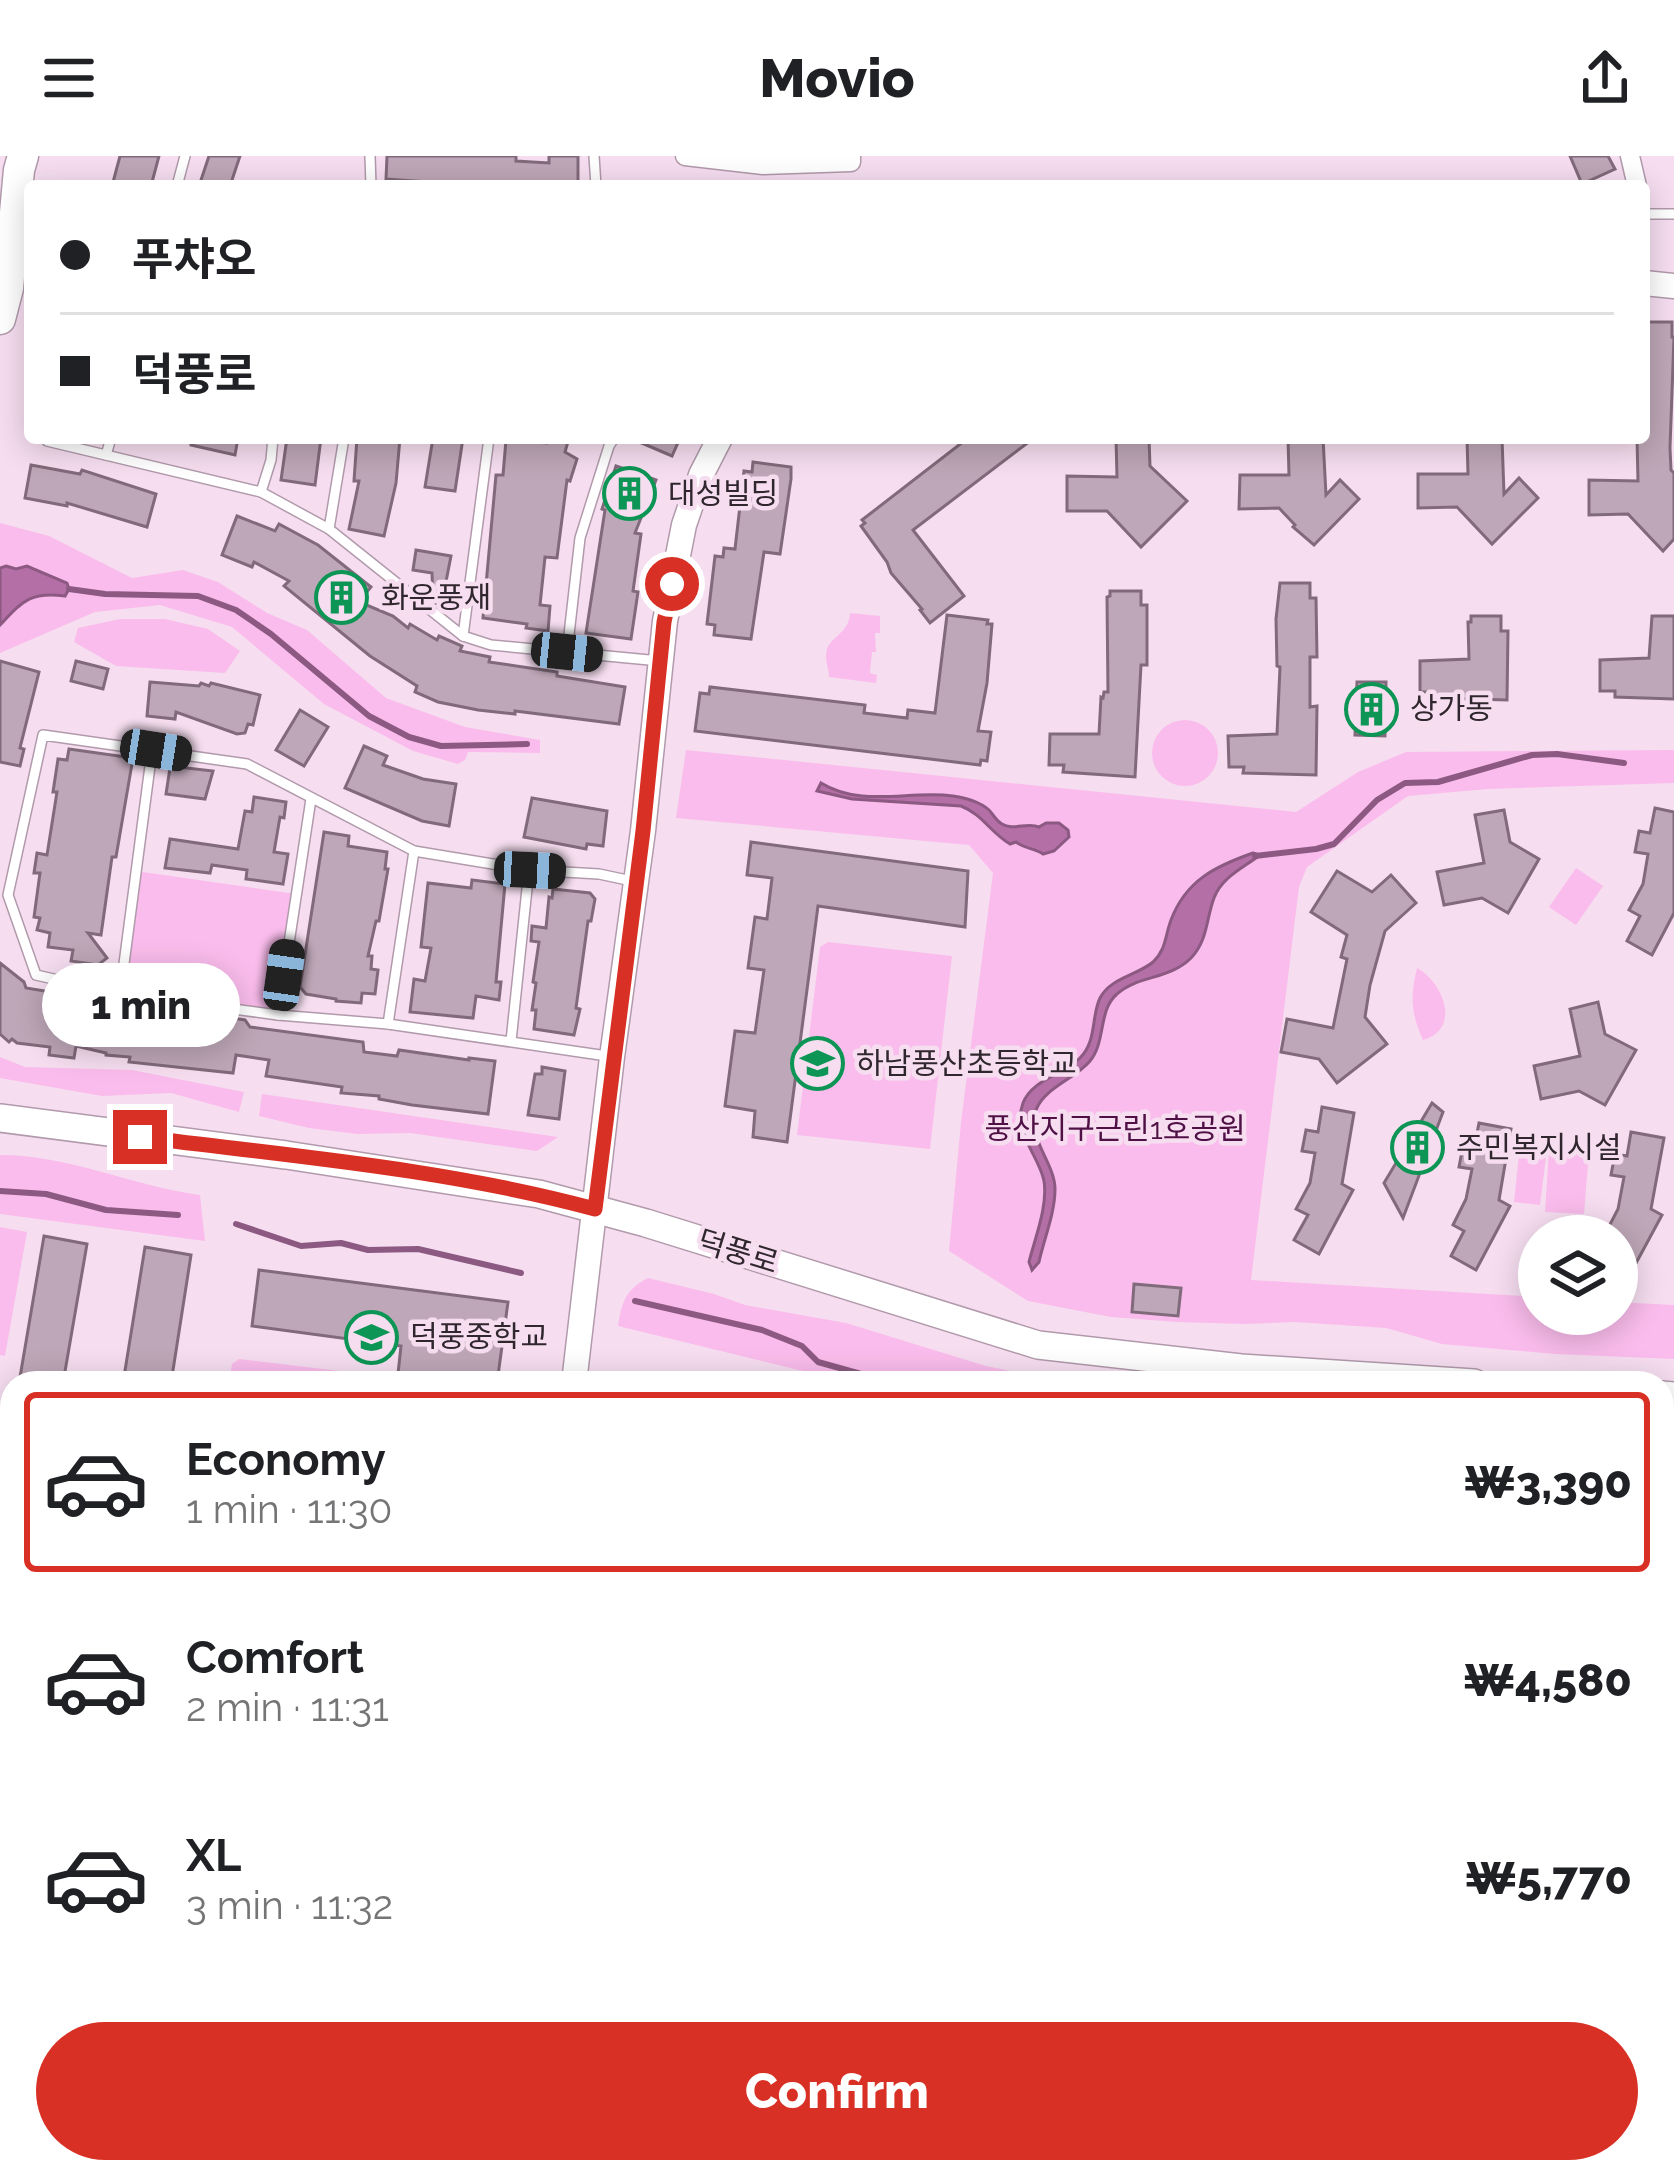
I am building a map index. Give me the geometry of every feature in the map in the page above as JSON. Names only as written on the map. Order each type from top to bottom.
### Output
[{"type":"main road","points":[[0,229],[21,163]]},
{"type":"main road","points":[[0,319],[8,288],[21,163]]},
{"type":"main road","name":"덕풍로","points":[[0,1118],[538,1194],[1038,1345],[1288,1371]]},
{"type":"street","points":[[685,156],[763,165],[851,162],[851,156]]},
{"type":"street","points":[[575,1371],[664,622],[684,524],[717,444]]},
{"type":"lane","points":[[60,444],[261,492],[329,530],[463,636],[491,645],[660,661]]},
{"type":"lane","points":[[106,455],[109,444]]},
{"type":"lane","points":[[261,492],[272,444]]},
{"type":"lane","points":[[329,530],[343,444]]},
{"type":"lane","points":[[463,636],[488,444]]},
{"type":"lane","points":[[567,652],[580,538],[609,444]]},
{"type":"lane","points":[[612,1057],[388,1024],[120,994],[36,975],[8,896],[43,735],[247,764],[414,851],[636,881]]},
{"type":"lane","points":[[120,994],[152,751]]},
{"type":"lane","points":[[278,1015],[311,800]]},
{"type":"lane","points":[[388,1024],[414,851]]},
{"type":"lane","points":[[511,1041],[530,870]]},
{"type":"green space","points":[[0,523],[49,536],[132,578],[183,570],[218,582],[267,613],[307,630],[386,698],[465,727],[540,740],[540,753],[468,752],[458,764],[413,751],[324,704],[232,627],[160,605],[95,612],[0,653]]},
{"type":"green space","points":[[850,613],[880,616],[870,673],[877,675],[876,683],[829,677],[827,649],[846,627]]},
{"type":"green space","points":[[120,619],[165,619],[208,629],[240,651],[225,673],[116,666],[74,642],[78,628]]},
{"type":"green space","points":[[1185,720],[1208,730],[1218,753],[1208,776],[1185,786],[1162,776],[1152,753],[1162,730]]},
{"type":"green space","name":"풍산지구근린1호공원","points":[[686,750],[1296,812],[1358,772],[1406,752],[1674,750],[1674,783],[1408,796],[1307,867],[1299,887],[1251,1280],[1518,1296],[1518,1335],[1638,1335],[1638,1303],[1674,1305],[1674,1359],[1442,1344],[1386,1328],[1111,1317],[1028,1301],[949,1251],[993,873],[969,845],[676,818]]},
{"type":"green space","points":[[1576,868],[1603,886],[1576,925],[1549,907]]},
{"type":"green space","points":[[136,871],[296,894],[278,1015],[120,994]]},
{"type":"green space","points":[[828,942],[952,956],[930,1149],[797,1135],[820,947]]},
{"type":"green space","points":[[1417,968],[1441,994],[1445,1016],[1435,1034],[1423,1040],[1413,1005]]},
{"type":"green space","points":[[0,1057],[25,1067],[132,1070],[244,1092],[239,1112],[171,1093],[102,1096],[0,1078]]},
{"type":"green space","points":[[262,1094],[558,1137],[537,1151],[410,1133],[357,1134],[309,1128],[259,1116]]},
{"type":"green space","points":[[1549,1150],[1589,1152],[1584,1214],[1545,1212]]},
{"type":"green space","points":[[1519,1154],[1546,1157],[1540,1205],[1514,1202]]},
{"type":"green space","points":[[0,1155],[76,1165],[200,1195],[205,1241],[0,1214]]},
{"type":"green space","points":[[0,1227],[27,1232],[5,1356],[0,1355]]},
{"type":"green space","points":[[648,1278],[745,1305],[846,1323],[1011,1371],[803,1371],[618,1326],[634,1287]]},
{"type":"green space","points":[[239,1359],[340,1371],[231,1371]]},
{"type":"shaded area","points":[[27,566],[67,583],[69,589],[65,596],[28,600],[0,625],[0,568]]},
{"type":"shaded area","points":[[821,783],[869,797],[963,798],[985,807],[1006,826],[1059,823],[1069,837],[1043,854],[1016,842],[1010,844],[961,806],[852,799],[817,791]]},
{"type":"shaded area","points":[[1253,853],[1260,855],[1218,891],[1197,951],[1173,970],[1117,994],[1107,1009],[1090,1061],[1040,1102],[1035,1130],[1055,1189],[1039,1262],[1032,1270],[1029,1262],[1045,1191],[1021,1124],[1027,1095],[1080,1058],[1091,1037],[1100,998],[1110,986],[1157,957],[1185,894],[1215,869]]},
{"type":"building","points":[[120,156],[159,156],[153,180],[114,180]]},
{"type":"building","points":[[209,156],[240,156],[232,180],[201,180]]},
{"type":"building","points":[[387,156],[516,156],[516,161],[549,163],[549,156],[578,156],[578,180],[386,179]]},
{"type":"building","points":[[1570,156],[1608,156],[1615,169],[1580,180]]},
{"type":"building","points":[[1650,322],[1672,322],[1674,539],[1663,551],[1628,514],[1589,515],[1589,480],[1638,481],[1637,444],[1650,444]]},
{"type":"building","points":[[191,444],[237,444],[235,455]]},
{"type":"building","points":[[286,444],[320,444],[315,485],[281,480]]},
{"type":"building","points":[[357,444],[399,444],[384,536],[349,529],[359,481],[354,481]]},
{"type":"building","points":[[432,444],[462,444],[455,491],[425,487]]},
{"type":"building","points":[[506,444],[567,444],[565,452],[577,459],[567,480],[557,558],[545,557],[540,605],[550,606],[548,631],[483,618],[496,475],[503,475]]},
{"type":"building","points":[[644,444],[677,444],[672,456]]},
{"type":"building","points":[[960,444],[1026,444],[913,530],[964,596],[930,623],[891,573],[861,526],[862,520]]},
{"type":"building","points":[[1116,444],[1149,444],[1150,466],[1187,501],[1141,547],[1107,511],[1067,511],[1067,476],[1117,477]]},
{"type":"building","points":[[1288,444],[1323,444],[1326,495],[1340,480],[1359,499],[1314,545],[1279,508],[1239,509],[1240,475],[1289,475]]},
{"type":"building","points":[[1467,444],[1502,444],[1504,494],[1519,478],[1538,498],[1492,544],[1457,507],[1418,508],[1418,474],[1468,474]]},
{"type":"building","points":[[753,462],[791,467],[780,554],[764,552],[751,639],[714,635],[715,625],[707,624],[715,556],[723,557],[724,548],[735,549],[744,471],[752,472]]},
{"type":"building","points":[[31,465],[80,474],[82,470],[156,494],[147,527],[67,503],[25,498]]},
{"type":"building","points":[[616,466],[656,480],[635,533],[641,534],[631,639],[586,633],[602,509]]},
{"type":"building","points":[[237,516],[275,531],[279,524],[318,545],[371,587],[364,604],[408,628],[410,624],[437,640],[439,636],[462,646],[460,651],[490,657],[489,662],[625,687],[619,724],[478,710],[415,692],[417,686],[370,656],[284,586],[289,581],[254,562],[252,567],[222,555]]},
{"type":"building","points":[[416,550],[451,556],[441,607],[433,601],[432,573],[413,570]]},
{"type":"building","points":[[1280,583],[1310,583],[1310,598],[1316,598],[1317,657],[1310,657],[1310,707],[1317,706],[1316,775],[1243,773],[1244,767],[1229,767],[1228,736],[1277,734]]},
{"type":"building","points":[[1110,591],[1141,591],[1141,605],[1147,605],[1147,665],[1141,665],[1135,777],[1063,772],[1064,765],[1049,765],[1050,734],[1099,734],[1101,697],[1108,692]]},
{"type":"building","points":[[947,615],[992,624],[978,731],[991,732],[987,761],[981,760],[980,765],[695,731],[700,693],[709,694],[710,687],[865,705],[864,713],[907,718],[908,710],[935,713]]},
{"type":"building","points":[[1471,616],[1501,616],[1501,631],[1508,631],[1507,700],[1434,698],[1434,692],[1420,692],[1420,661],[1469,659]]},
{"type":"building","points":[[1652,616],[1674,616],[1674,699],[1615,697],[1615,691],[1600,691],[1600,660],[1649,658]]},
{"type":"building","points":[[0,661],[39,672],[20,766],[0,762]]},
{"type":"building","points":[[76,661],[108,669],[103,689],[71,681]]},
{"type":"building","points":[[150,682],[211,683],[260,695],[253,725],[237,734],[176,712],[175,719],[147,716]]},
{"type":"building","name":"상가동","points":[[1357,682],[1386,682],[1385,736],[1355,735]]},
{"type":"building","points":[[300,710],[328,727],[304,766],[276,750]]},
{"type":"building","points":[[364,746],[387,756],[383,765],[456,784],[449,826],[422,821],[345,788]]},
{"type":"building","points":[[69,749],[133,758],[101,935],[88,933],[107,958],[98,965],[71,961],[73,950],[48,947],[50,933],[37,930],[40,918],[34,917],[40,873],[34,873],[37,853],[47,855],[58,759],[67,760]]},
{"type":"building","points":[[170,768],[213,771],[205,799],[166,794]]},
{"type":"building","points":[[254,797],[286,802],[274,852],[288,854],[283,884],[246,879],[247,870],[212,865],[210,873],[165,868],[170,839],[238,849],[245,811],[252,812]]},
{"type":"building","points":[[532,798],[607,811],[603,846],[587,844],[586,849],[524,837]]},
{"type":"building","points":[[1655,808],[1674,812],[1674,913],[1652,955],[1627,941],[1640,916],[1629,910],[1643,884],[1648,854],[1635,852],[1639,831],[1650,833]]},
{"type":"building","points":[[1504,810],[1510,842],[1539,859],[1508,913],[1482,898],[1444,905],[1437,872],[1484,863],[1475,815]]},
{"type":"building","points":[[324,832],[349,836],[348,846],[387,852],[379,921],[368,956],[372,956],[371,969],[378,970],[375,994],[362,993],[361,1003],[306,994],[300,987]]},
{"type":"building","points":[[751,842],[968,871],[965,927],[818,906],[787,1142],[753,1137],[755,1111],[725,1106],[735,1031],[755,1033],[764,970],[748,968],[755,917],[767,919],[772,878],[747,875]]},
{"type":"building","points":[[1337,871],[1372,892],[1391,875],[1416,903],[1385,931],[1370,985],[1365,1017],[1387,1044],[1337,1083],[1319,1059],[1281,1052],[1287,1019],[1333,1028],[1347,935],[1311,912]]},
{"type":"building","points":[[472,880],[505,884],[496,982],[501,982],[499,1000],[476,996],[473,1018],[410,1012],[414,979],[425,981],[431,948],[421,947],[428,883],[471,888]]},
{"type":"building","points":[[553,889],[590,893],[595,899],[574,1035],[534,1029],[533,982],[539,942],[531,941],[532,926],[546,928]]},
{"type":"building","points":[[0,963],[26,988],[51,992],[50,1005],[175,1022],[176,1016],[226,1021],[226,1017],[245,1020],[250,1027],[363,1042],[364,1052],[397,1056],[399,1050],[495,1061],[488,1114],[341,1093],[342,1087],[266,1076],[269,1060],[236,1055],[233,1073],[129,1062],[130,1057],[76,1046],[74,1058],[49,1055],[50,1047],[9,1042],[0,1034]]},
{"type":"building","points":[[1598,1002],[1605,1034],[1636,1050],[1605,1105],[1579,1091],[1541,1099],[1534,1066],[1580,1056],[1570,1009]]},
{"type":"building","points":[[542,1067],[565,1071],[559,1119],[528,1115],[535,1074],[542,1074]]},
{"type":"building","name":"주민복지시설","points":[[1432,1103],[1443,1112],[1403,1218],[1384,1183]]},
{"type":"building","points":[[1322,1107],[1354,1113],[1342,1184],[1353,1190],[1319,1254],[1294,1240],[1308,1215],[1296,1209],[1310,1183],[1315,1153],[1302,1151],[1306,1130],[1318,1132]]},
{"type":"building","points":[[1479,1123],[1511,1129],[1499,1200],[1510,1206],[1476,1270],[1451,1256],[1464,1231],[1453,1225],[1466,1199],[1472,1169],[1459,1167],[1463,1146],[1474,1148]]},
{"type":"building","points":[[1631,1132],[1664,1138],[1651,1209],[1662,1215],[1638,1259],[1638,1215],[1615,1215],[1624,1177],[1611,1175],[1615,1154],[1627,1156]]},
{"type":"building","points":[[44,1236],[87,1244],[65,1371],[21,1371]]},
{"type":"building","points":[[145,1247],[191,1255],[173,1371],[125,1371]]},
{"type":"building","points":[[259,1270],[508,1302],[499,1371],[398,1371],[401,1346],[252,1326]]},
{"type":"building","points":[[1134,1284],[1181,1288],[1178,1316],[1132,1312]]},
{"type":"waterway","points":[[69,589],[198,596],[236,610],[369,716],[409,737],[441,746],[527,744]]},
{"type":"waterway","points":[[1255,856],[1334,844],[1377,800],[1405,783],[1438,782],[1532,755],[1624,763]]},
{"type":"waterway","points":[[0,1191],[46,1194],[106,1210],[178,1215]]},
{"type":"waterway","points":[[236,1224],[301,1246],[341,1243],[368,1250],[418,1249],[521,1273]]},
{"type":"waterway","points":[[635,1301],[762,1330],[802,1346],[818,1362],[850,1371]]},
{"type":"place","name":"대성빌딩","points":[[629,494]]},
{"type":"place","name":"화운풍재","points":[[342,598]]},
{"type":"place","name":"상가동","points":[[1371,709]]},
{"type":"place","name":"하남풍산초등학교","points":[[817,1064]]},
{"type":"place","name":"주민복지시설","points":[[1417,1148]]},
{"type":"place","name":"덕풍중학교","points":[[371,1337]]},
{"type":"route","points":[[140,1137],[458,1180],[595,1209],[672,584]]}]
